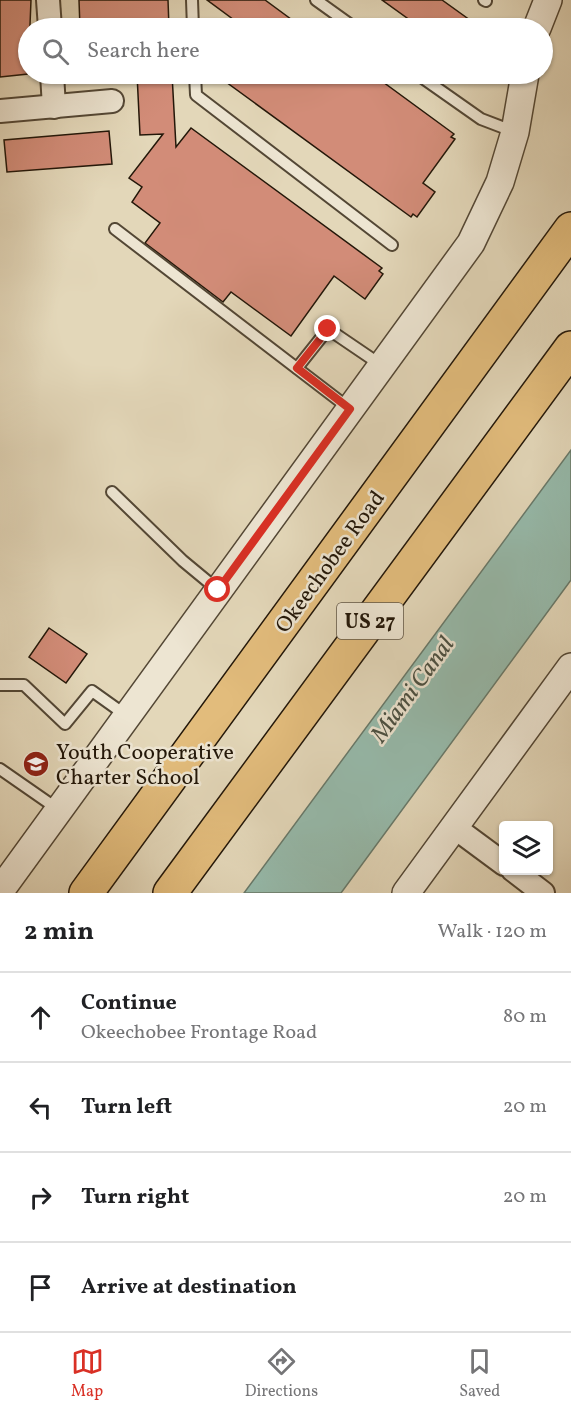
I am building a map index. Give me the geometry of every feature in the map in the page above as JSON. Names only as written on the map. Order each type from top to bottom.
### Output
[{"type":"highway","name":"Okeechobee Road","points":[[86,893],[571,229]]},
{"type":"highway","name":"US 27","points":[[170,893],[571,348]]},
{"type":"highway","points":[[106,893],[271,663],[313,584]]},
{"type":"street","points":[[48,0],[49,18]]},
{"type":"street","points":[[541,18],[548,0]]},
{"type":"street","points":[[53,84],[54,107]]},
{"type":"street","points":[[0,891],[471,243],[500,182],[515,132],[523,84]]},
{"type":"street","points":[[0,111],[112,101]]},
{"type":"street","points":[[406,893],[571,667]]},
{"type":"street","points":[[453,827],[499,860]]},
{"type":"street","points":[[520,875],[543,893]]},
{"type":"lane","points":[[192,0],[193,18]]},
{"type":"lane","points":[[316,0],[341,18]]},
{"type":"lane","points":[[195,84],[196,95],[392,245]]},
{"type":"lane","points":[[431,84],[481,119],[515,132]]},
{"type":"lane","points":[[115,229],[350,409]]},
{"type":"lane","points":[[297,368],[328,329],[382,366]]},
{"type":"lane","points":[[112,492],[183,561],[218,590]]},
{"type":"lane","points":[[0,685],[24,685],[65,723],[92,691],[127,716]]},
{"type":"lane","points":[[0,769],[59,810]]},
{"type":"water","name":"Miami Canal","points":[[571,450],[571,580],[341,893],[244,893]]},
{"type":"building","points":[[0,0],[31,0],[30,18],[18,18],[18,75],[0,77]]},
{"type":"building","points":[[79,0],[168,0],[169,18],[80,18]]},
{"type":"building","points":[[207,0],[265,0],[289,18],[231,18]]},
{"type":"building","points":[[382,0],[442,0],[467,18],[407,18]]},
{"type":"building","points":[[137,84],[173,84],[176,147],[191,128],[382,268],[379,271],[383,274],[365,299],[334,276],[291,336],[231,292],[223,302],[145,243],[160,223],[132,202],[142,187],[129,178],[163,134],[140,135]]},
{"type":"building","points":[[229,84],[386,84],[454,134],[451,137],[455,139],[423,183],[435,192],[417,217],[413,214],[411,217]]},
{"type":"building","points":[[109,131],[112,164],[7,172],[4,140]]},
{"type":"building","points":[[49,628],[87,654],[66,683],[29,657]]},
{"type":"place","name":"Youth Cooperative Charter School","points":[[36,764]]},
{"type":"route","points":[[218,590],[350,409],[297,368],[328,329]]}]
